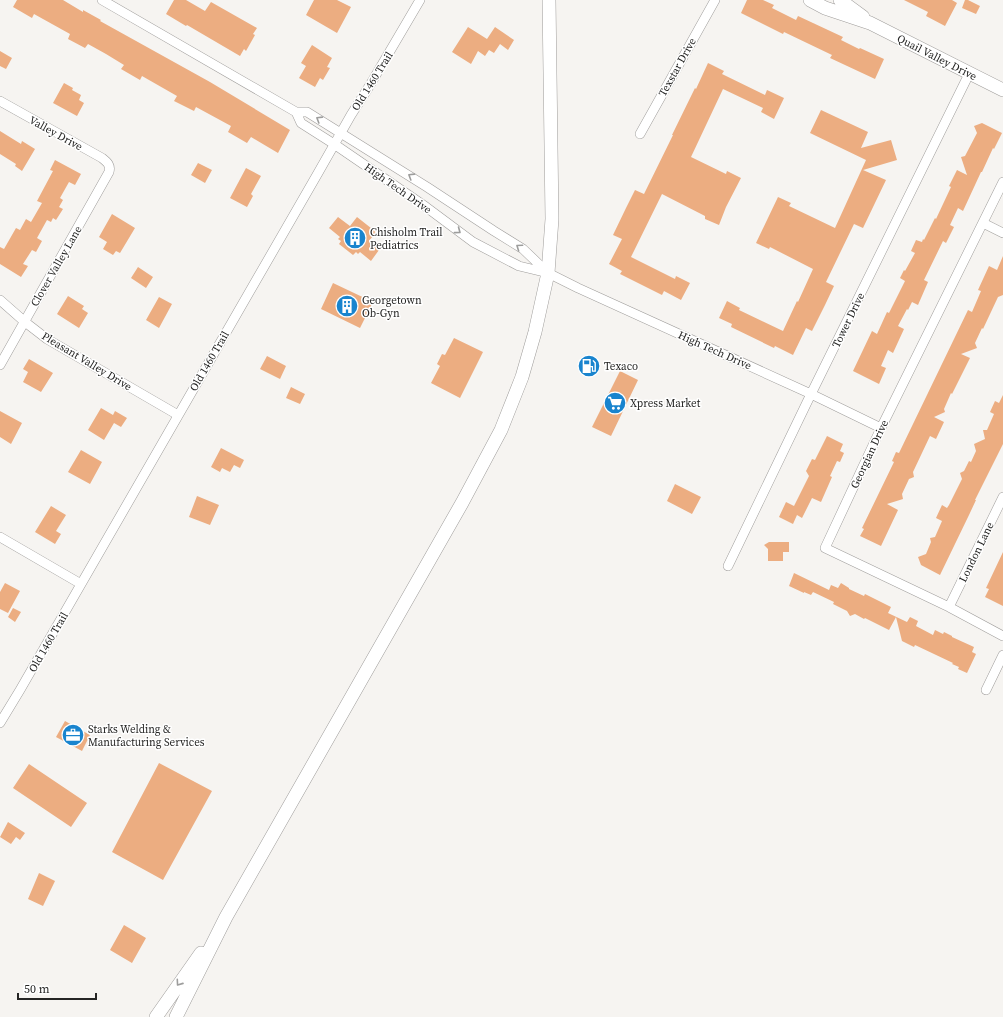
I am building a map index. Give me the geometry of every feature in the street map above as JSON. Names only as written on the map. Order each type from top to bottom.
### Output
[{"type":"main road","points":[[176,1017],[226,917],[462,503],[500,430],[522,377],[535,332],[548,273],[552,219],[549,0]]},
{"type":"main road","name":"Quail Valley Drive","points":[[810,0],[825,8],[870,23],[1003,90]]},
{"type":"main road","name":"Quail Valley Drive","points":[[840,0],[870,23]]},
{"type":"main road","points":[[156,1017],[226,917]]},
{"type":"street","points":[[102,0],[296,112]]},
{"type":"street","name":"Old 1460 Trail","points":[[0,723],[334,144],[420,0]]},
{"type":"street","name":"Texstar Drive","points":[[640,134],[715,0]]},
{"type":"street","name":"Tower Drive","points":[[728,566],[969,74]]},
{"type":"street","name":"Valley Drive","points":[[0,101],[102,158],[110,167]]},
{"type":"street","name":"High Tech Drive","points":[[548,273],[523,249],[427,186],[307,112],[296,112],[302,123],[426,207],[473,242],[519,266],[548,273],[811,394],[881,428]]},
{"type":"street","name":"Clover Valley Lane","points":[[0,365],[109,172],[110,167]]},
{"type":"street","name":"Georgian Drive","points":[[1003,182],[881,428],[825,548],[949,607],[1003,636]]},
{"type":"street","points":[[983,223],[1003,233]]},
{"type":"street","name":"Pleasant Valley Drive","points":[[0,300],[47,339],[178,415]]},
{"type":"street","name":"London Lane","points":[[949,607],[1003,497]]},
{"type":"street","points":[[0,537],[81,584]]},
{"type":"street","points":[[986,690],[1003,655]]},
{"type":"building","points":[[17,0],[63,0],[210,82],[290,130],[278,153],[251,137],[247,143],[228,132],[231,126],[196,107],[194,111],[174,101],[177,96],[142,76],[140,80],[121,69],[124,65],[106,54],[88,44],[85,48],[68,39],[70,34],[34,14],[32,18],[13,7]]},
{"type":"building","points":[[174,0],[186,0],[205,11],[211,2],[257,28],[253,34],[255,35],[246,51],[244,49],[240,56],[166,14]]},
{"type":"building","points":[[314,0],[337,0],[351,7],[337,33],[306,15]]},
{"type":"building","points":[[747,0],[763,0],[774,5],[772,8],[796,20],[798,16],[843,37],[841,40],[859,49],[860,48],[884,59],[875,79],[830,58],[832,55],[784,32],[783,34],[741,13]]},
{"type":"building","points":[[904,0],[952,0],[957,3],[945,26],[926,16],[928,12]]},
{"type":"building","points":[[965,0],[980,6],[976,14],[962,8]]},
{"type":"building","points":[[468,27],[487,39],[495,27],[514,40],[508,50],[500,44],[494,53],[489,50],[485,56],[478,51],[471,64],[452,52]]},
{"type":"building","points":[[312,45],[332,58],[327,67],[330,68],[323,80],[320,78],[315,87],[299,78],[306,66],[301,63]]},
{"type":"building","points":[[0,51],[12,58],[6,69],[0,66]]},
{"type":"building","points":[[708,63],[724,71],[722,74],[765,95],[767,90],[784,98],[774,119],[761,112],[763,108],[723,89],[691,157],[726,174],[727,171],[741,178],[726,207],[719,225],[705,219],[705,216],[662,194],[631,257],[675,279],[676,276],[690,283],[681,300],[664,291],[662,295],[620,274],[622,271],[609,264],[622,239],[613,235],[626,208],[635,190],[644,194]]},
{"type":"building","points":[[64,83],[81,95],[79,100],[84,103],[77,116],[53,103]]},
{"type":"building","points":[[821,110],[868,132],[861,148],[891,140],[897,160],[863,170],[886,180],[863,228],[854,224],[826,282],[834,286],[812,331],[806,328],[793,355],[775,346],[774,348],[731,327],[732,324],[719,318],[727,301],[740,308],[739,310],[783,331],[797,301],[798,302],[813,269],[770,247],[769,249],[756,243],[778,197],[791,203],[789,206],[835,228],[866,160],[810,133]]},
{"type":"building","points":[[982,123],[1002,133],[981,172],[963,211],[958,208],[950,225],[954,227],[946,243],[943,241],[924,280],[928,282],[918,305],[912,302],[898,326],[904,329],[893,353],[888,350],[881,366],[886,368],[879,384],[853,371],[872,331],[877,334],[887,312],[889,313],[905,281],[900,278],[915,253],[911,251],[916,240],[922,242],[923,239],[924,240],[935,218],[936,219],[957,170],[967,175],[961,157],[965,156],[977,133],[974,126]]},
{"type":"building","points":[[0,131],[21,144],[22,141],[35,149],[22,171],[15,166],[16,164],[0,154]]},
{"type":"building","points":[[55,160],[81,174],[75,185],[69,182],[60,198],[63,200],[59,207],[63,209],[56,220],[53,218],[51,222],[47,220],[37,238],[42,241],[36,252],[32,250],[23,264],[28,266],[21,277],[0,264],[0,247],[4,249],[16,228],[20,230],[26,219],[31,222],[42,203],[37,201],[53,171],[50,170]]},
{"type":"building","points":[[198,163],[212,170],[205,183],[191,175]]},
{"type":"building","points":[[246,168],[261,176],[251,194],[253,196],[247,207],[230,198]]},
{"type":"building","points":[[112,214],[135,228],[120,253],[116,251],[113,255],[103,249],[107,242],[99,237]]},
{"type":"building","name":"Chisholm Trail Pediatrics","points":[[338,217],[350,226],[357,217],[376,232],[369,241],[379,250],[371,261],[360,252],[358,254],[356,252],[353,255],[339,244],[341,241],[338,239],[340,237],[329,228]]},
{"type":"building","points":[[1003,256],[1003,295],[998,297],[983,329],[982,328],[975,343],[977,348],[961,354],[970,358],[952,394],[951,393],[944,409],[945,412],[934,417],[944,422],[936,439],[930,436],[913,472],[914,477],[909,479],[902,494],[903,499],[887,504],[898,510],[881,546],[860,536],[864,529],[862,528],[894,462],[892,461],[896,452],[899,453],[968,310],[972,312],[981,291],[978,290],[989,266],[997,270]]},
{"type":"building","points":[[138,267],[153,277],[146,288],[131,278]]},
{"type":"building","name":"Georgetown Ob-Gyn","points":[[333,283],[373,302],[360,328],[321,309]]},
{"type":"building","points":[[68,296],[84,306],[82,309],[88,313],[79,328],[57,314]]},
{"type":"building","points":[[159,297],[172,304],[159,328],[146,320]]},
{"type":"building","points":[[454,338],[483,352],[460,398],[431,383],[440,366],[437,364],[442,354],[445,355]]},
{"type":"building","points":[[267,356],[286,366],[280,379],[260,369]]},
{"type":"building","points":[[29,359],[53,373],[41,392],[23,382],[28,372],[23,369]]},
{"type":"building","name":"Xpress Market","points":[[620,371],[638,380],[611,436],[592,427]]},
{"type":"building","points":[[291,387],[305,394],[300,404],[286,398]]},
{"type":"building","points":[[1003,395],[1003,444],[940,575],[921,565],[918,557],[926,554],[931,542],[930,538],[935,537],[942,521],[936,518],[942,505],[947,508],[949,505],[962,479],[960,473],[964,471],[969,461],[971,462],[976,451],[974,444],[985,439],[983,430],[987,430],[994,414],[990,412],[995,401],[999,403]]},
{"type":"building","points":[[101,408],[113,415],[115,411],[127,418],[121,427],[114,423],[104,440],[88,430]]},
{"type":"building","points":[[0,411],[22,423],[11,444],[0,437]]},
{"type":"building","points":[[827,436],[843,444],[840,451],[844,453],[840,462],[837,461],[821,502],[812,498],[802,518],[797,515],[793,524],[779,517],[786,502],[794,506],[809,476],[806,471],[812,459],[815,460]]},
{"type":"building","points":[[221,448],[244,460],[240,468],[234,465],[230,472],[222,468],[220,472],[211,467]]},
{"type":"building","points":[[81,450],[102,462],[90,484],[68,472]]},
{"type":"building","points":[[675,484],[701,497],[692,514],[667,501]]},
{"type":"building","points":[[197,496],[219,505],[210,525],[189,517]]},
{"type":"building","points":[[51,506],[66,515],[56,531],[61,534],[55,544],[35,532]]},
{"type":"building","points":[[769,542],[789,542],[789,552],[783,552],[783,561],[768,561],[768,549],[764,545]]},
{"type":"building","points":[[1003,552],[1003,606],[985,597],[989,589],[986,588]]},
{"type":"building","points":[[794,573],[829,590],[831,585],[838,588],[841,583],[849,589],[864,596],[865,594],[891,607],[888,613],[907,622],[910,617],[918,621],[916,626],[933,635],[935,630],[943,634],[944,632],[974,647],[972,652],[976,654],[967,673],[958,669],[959,667],[952,664],[953,663],[915,645],[914,647],[902,641],[896,617],[889,630],[855,614],[850,616],[847,611],[833,604],[834,602],[813,592],[811,595],[789,586]]},
{"type":"building","points":[[5,583],[20,591],[8,613],[0,609],[0,592]]},
{"type":"building","points":[[13,608],[21,612],[15,622],[8,617]]},
{"type":"building","points":[[65,721],[90,735],[82,751],[56,737]]},
{"type":"building","points":[[159,763],[212,791],[163,880],[112,852]]},
{"type":"building","points":[[29,764],[87,803],[71,827],[13,788]]},
{"type":"building","points":[[8,822],[25,833],[20,840],[16,837],[11,844],[0,837]]},
{"type":"building","points":[[39,873],[55,881],[43,906],[28,899]]},
{"type":"building","points":[[124,925],[146,938],[132,963],[110,950]]},
{"type":"place","name":"Chisholm Trail Pediatrics","points":[[355,238]]},
{"type":"place","name":"Georgetown Ob-Gyn","points":[[347,306]]},
{"type":"place","name":"Texaco","points":[[589,366]]},
{"type":"place","name":"Xpress Market","points":[[615,403]]},
{"type":"place","name":"Starks Welding & Manufacturing Services","points":[[73,735]]}]
